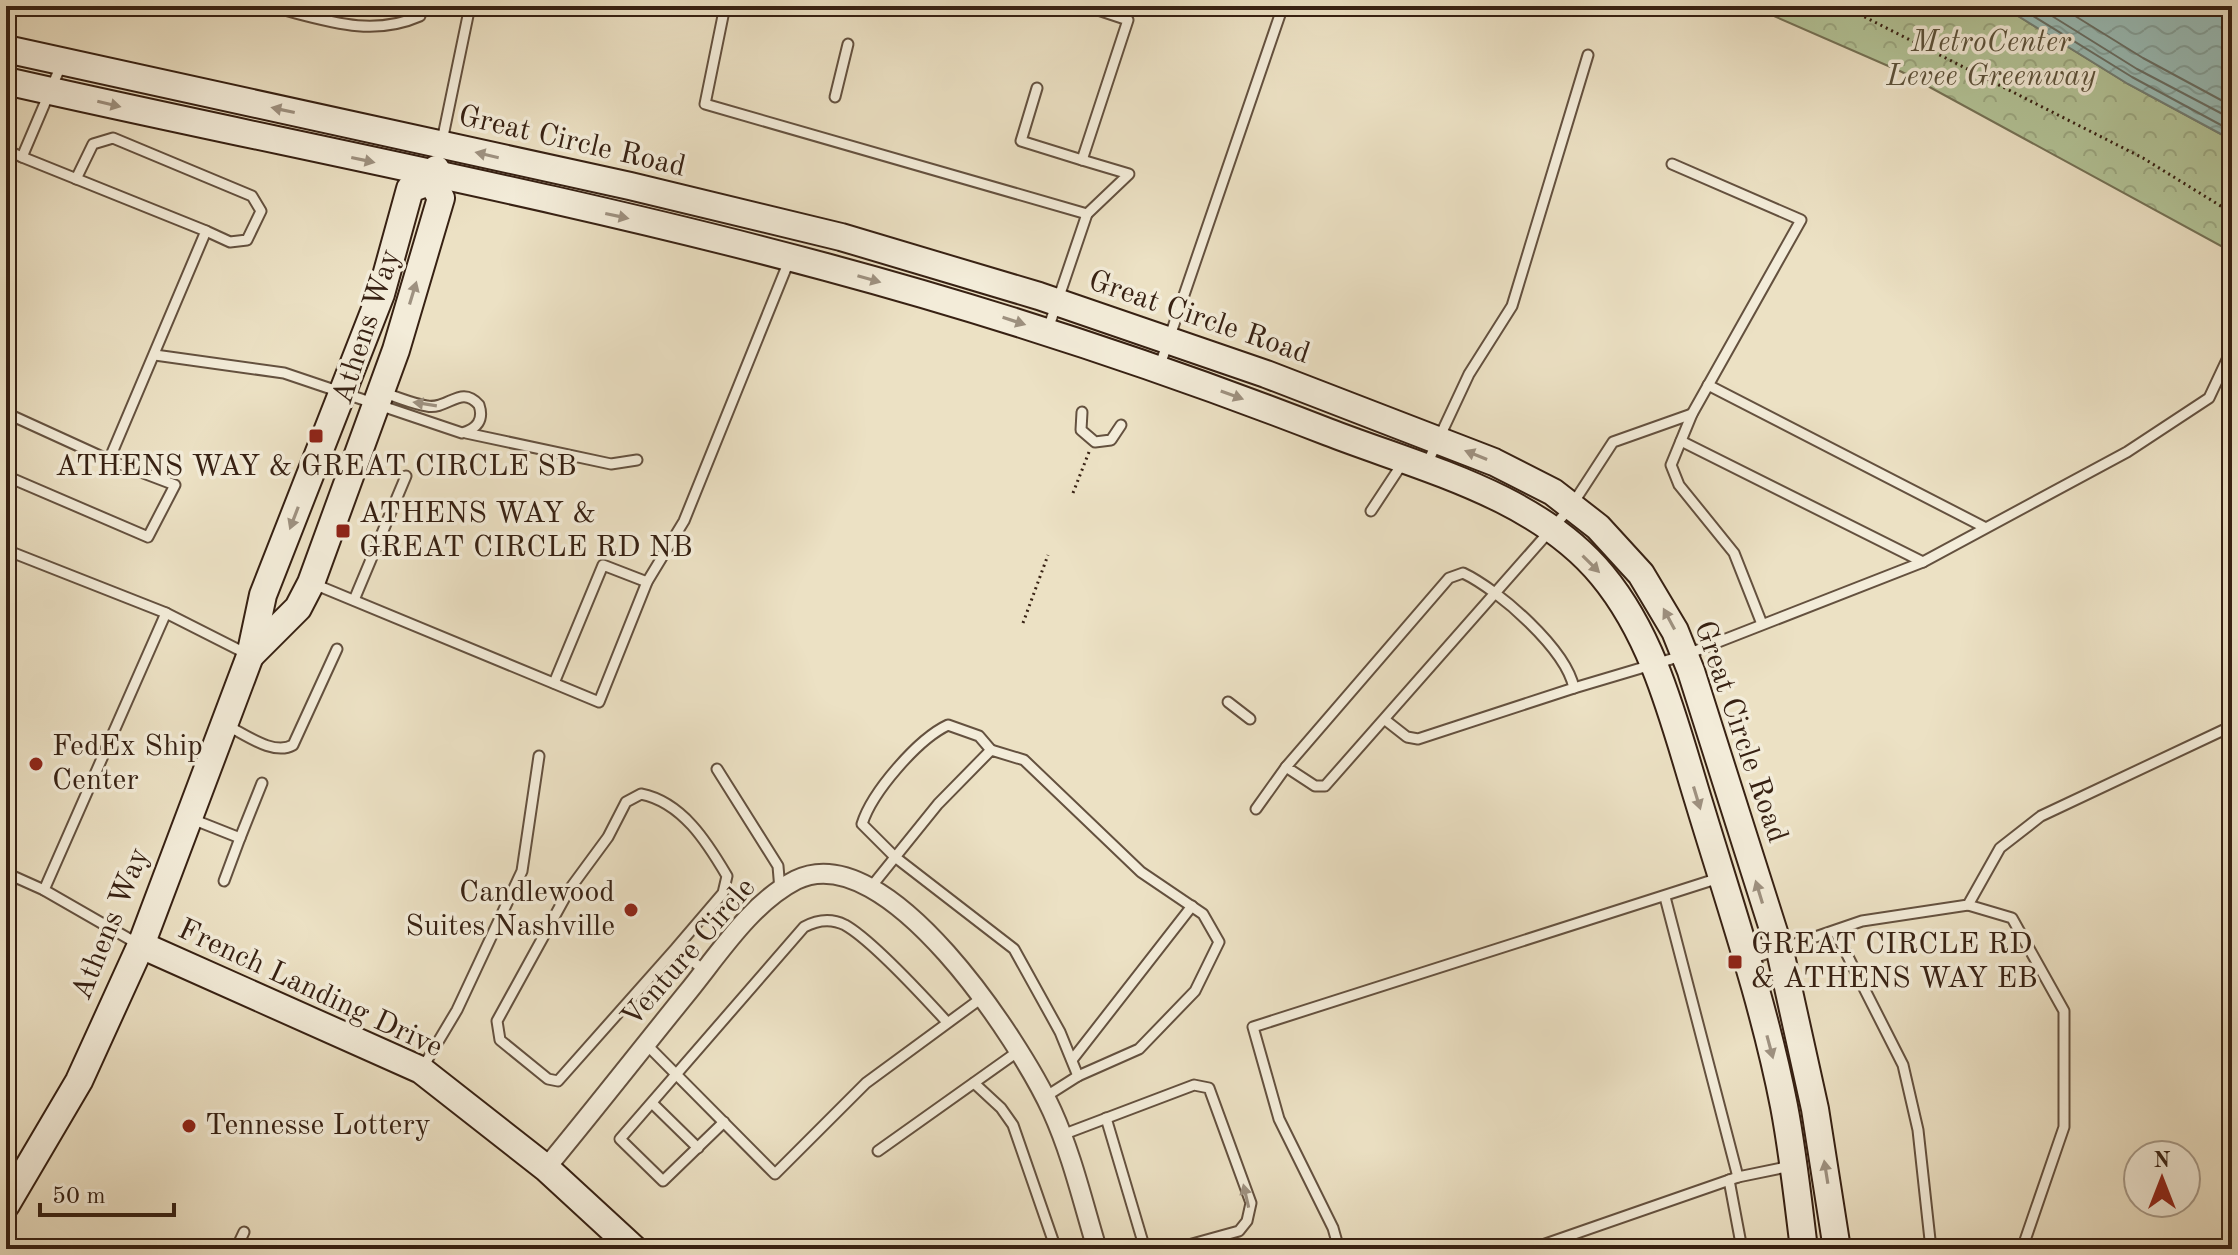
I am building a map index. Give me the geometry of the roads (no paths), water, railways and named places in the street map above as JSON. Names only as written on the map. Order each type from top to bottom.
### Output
[{"type":"street","name":"Great Circle Road","points":[[6,49],[841,237],[1168,340],[1437,440],[1524,476],[1553,492],[1598,527],[1641,574],[1660,602],[1685,655],[1780,951],[1815,1109],[1837,1249]]},
{"type":"street","name":"Great Circle Road","points":[[6,81],[791,258],[1047,332],[1159,368],[1478,489],[1549,528],[1598,570],[1617,594],[1654,666],[1722,877],[1773,1057],[1793,1165],[1804,1249]]},
{"type":"street","name":"Athens Way","points":[[250,656],[298,608],[311,583],[378,398],[441,198],[432,179],[441,145]]},
{"type":"street","name":"Athens Way","points":[[6,1205],[79,1081],[141,945],[250,656],[263,595],[373,314],[410,189],[432,179]]},
{"type":"street","points":[[373,314],[380,328],[380,342],[369,385],[378,398]]},
{"type":"street","name":"Venture Circle","points":[[546,1168],[705,971],[780,890],[800,878],[824,873],[846,876],[871,887],[929,936],[984,996],[1020,1050],[1062,1135],[1097,1249]]},
{"type":"street","name":"French Landing Drive","points":[[141,945],[421,1070],[546,1168],[634,1249]]},
{"type":"lane","points":[[268,6],[368,28],[396,27],[420,16],[422,6]]},
{"type":"lane","points":[[441,145],[470,6]]},
{"type":"lane","points":[[725,6],[705,104],[1087,214]]},
{"type":"lane","points":[[1082,160],[1128,20],[1086,6]]},
{"type":"lane","points":[[1159,368],[1283,6]]},
{"type":"lane","points":[[835,97],[848,44]]},
{"type":"lane","points":[[1371,511],[1437,440],[1469,374],[1512,306],[1588,55]]},
{"type":"lane","points":[[22,157],[63,61]]},
{"type":"lane","points":[[1037,88],[1021,141],[1129,174],[1087,214],[1047,332]]},
{"type":"lane","points":[[6,150],[76,179],[206,231],[230,242],[247,240],[261,211],[252,196],[113,138],[93,144],[76,179]]},
{"type":"lane","points":[[1672,164],[1801,220],[1692,414],[1671,465],[1679,485],[1734,553],[1762,624]]},
{"type":"lane","points":[[109,460],[206,231]]},
{"type":"lane","points":[[311,583],[599,702],[647,582],[684,521],[791,258]]},
{"type":"lane","points":[[1384,719],[1407,737],[1418,739],[1574,688],[1654,666],[1923,562],[2127,452],[2209,398],[2232,349]]},
{"type":"lane","points":[[155,355],[284,373],[342,393],[428,407],[444,405],[456,396],[473,399],[481,411],[480,422],[472,430],[462,433]]},
{"type":"lane","points":[[1708,385],[1984,527]]},
{"type":"lane","points":[[378,398],[462,433],[611,464],[637,460]]},
{"type":"lane","points":[[1082,412],[1080,428],[1093,441],[1111,440],[1121,425]]},
{"type":"lane","points":[[6,413],[109,460],[175,485],[148,537],[6,476]]},
{"type":"lane","points":[[1286,767],[1315,786],[1325,786],[1495,595],[1549,528],[1570,508],[1613,442],[1692,414]]},
{"type":"lane","points":[[1681,441],[1923,562]]},
{"type":"lane","points":[[354,600],[406,476]]},
{"type":"lane","points":[[6,550],[166,613],[250,656]]},
{"type":"lane","points":[[554,683],[603,565],[647,582]]},
{"type":"lane","points":[[1256,809],[1286,767],[1449,578],[1463,573],[1495,595],[1564,661],[1574,688]]},
{"type":"lane","points":[[44,890],[166,613]]},
{"type":"lane","points":[[225,725],[273,748],[289,748],[301,735],[337,649]]},
{"type":"lane","points":[[1228,702],[1250,719]]},
{"type":"lane","points":[[1045,1097],[1078,1076],[1139,1049],[1195,991],[1219,942],[1203,914],[1141,872],[1024,760],[991,750],[979,736],[948,725],[929,734],[867,807],[862,824],[895,857],[1014,949],[1078,1076]]},
{"type":"lane","points":[[1968,905],[2000,848],[2041,816],[2232,726]]},
{"type":"lane","points":[[871,887],[938,804],[991,750]]},
{"type":"lane","points":[[421,1070],[457,1010],[522,871],[539,756]]},
{"type":"lane","points":[[717,769],[778,866],[780,890]]},
{"type":"lane","points":[[224,881],[262,783]]},
{"type":"lane","points":[[641,794],[651,796],[688,820],[727,876],[723,893],[676,948],[558,1081],[548,1079],[500,1040],[497,1021],[569,890],[608,837],[626,802],[641,794]]},
{"type":"lane","points":[[189,818],[240,838]]},
{"type":"lane","points":[[6,873],[44,890],[141,945]]},
{"type":"lane","points":[[1339,1249],[1333,1228],[1279,1119],[1253,1027],[1722,877]]},
{"type":"lane","points":[[1665,897],[1734,1179],[1742,1249]]},
{"type":"lane","points":[[1747,960],[1862,921],[1968,905],[2012,918],[2064,1011],[2064,1127],[2022,1249]]},
{"type":"lane","points":[[1072,1060],[1192,906]]},
{"type":"lane","points":[[724,1122],[663,1181],[620,1139],[804,927],[814,922],[835,922],[855,933],[946,1021]]},
{"type":"lane","points":[[1835,931],[1903,1065],[1918,1130],[1930,1249],[1943,1249]]},
{"type":"lane","points":[[676,948],[705,971]]},
{"type":"lane","points":[[646,1044],[775,1174],[866,1083],[946,1021],[984,996]]},
{"type":"lane","points":[[878,1151],[1020,1050]]},
{"type":"lane","points":[[974,1083],[1001,1108],[1013,1125],[1056,1249]]},
{"type":"lane","points":[[1062,1135],[1194,1085],[1209,1088],[1251,1203],[1247,1221],[1239,1231],[1174,1249]]},
{"type":"lane","points":[[652,1103],[698,1148]]},
{"type":"lane","points":[[1106,1118],[1145,1249]]},
{"type":"lane","points":[[1531,1249],[1734,1179],[1793,1165]]},
{"type":"lane","points":[[236,1249],[244,1232]]},
{"type":"water","points":[[2002,6],[2232,6],[2232,140],[2128,84]]},
{"type":"place","name":"ATHENS WAY & GREAT CIRCLE SB","points":[[316,436]]},
{"type":"place","name":"ATHENS WAY & GREAT CIRCLE RD NB","points":[[343,531]]},
{"type":"place","name":"FedEx Ship Center","points":[[36,764]]},
{"type":"place","name":"Candlewood Suites Nashville","points":[[631,910]]},
{"type":"place","name":"GREAT CIRCLE RD & ATHENS WAY EB","points":[[1735,962]]},
{"type":"place","name":"Tennesse Lottery","points":[[189,1126]]},
{"type":"park label","name":"MetroCenter Levee Greenway","points":[[1991,60]]}]
